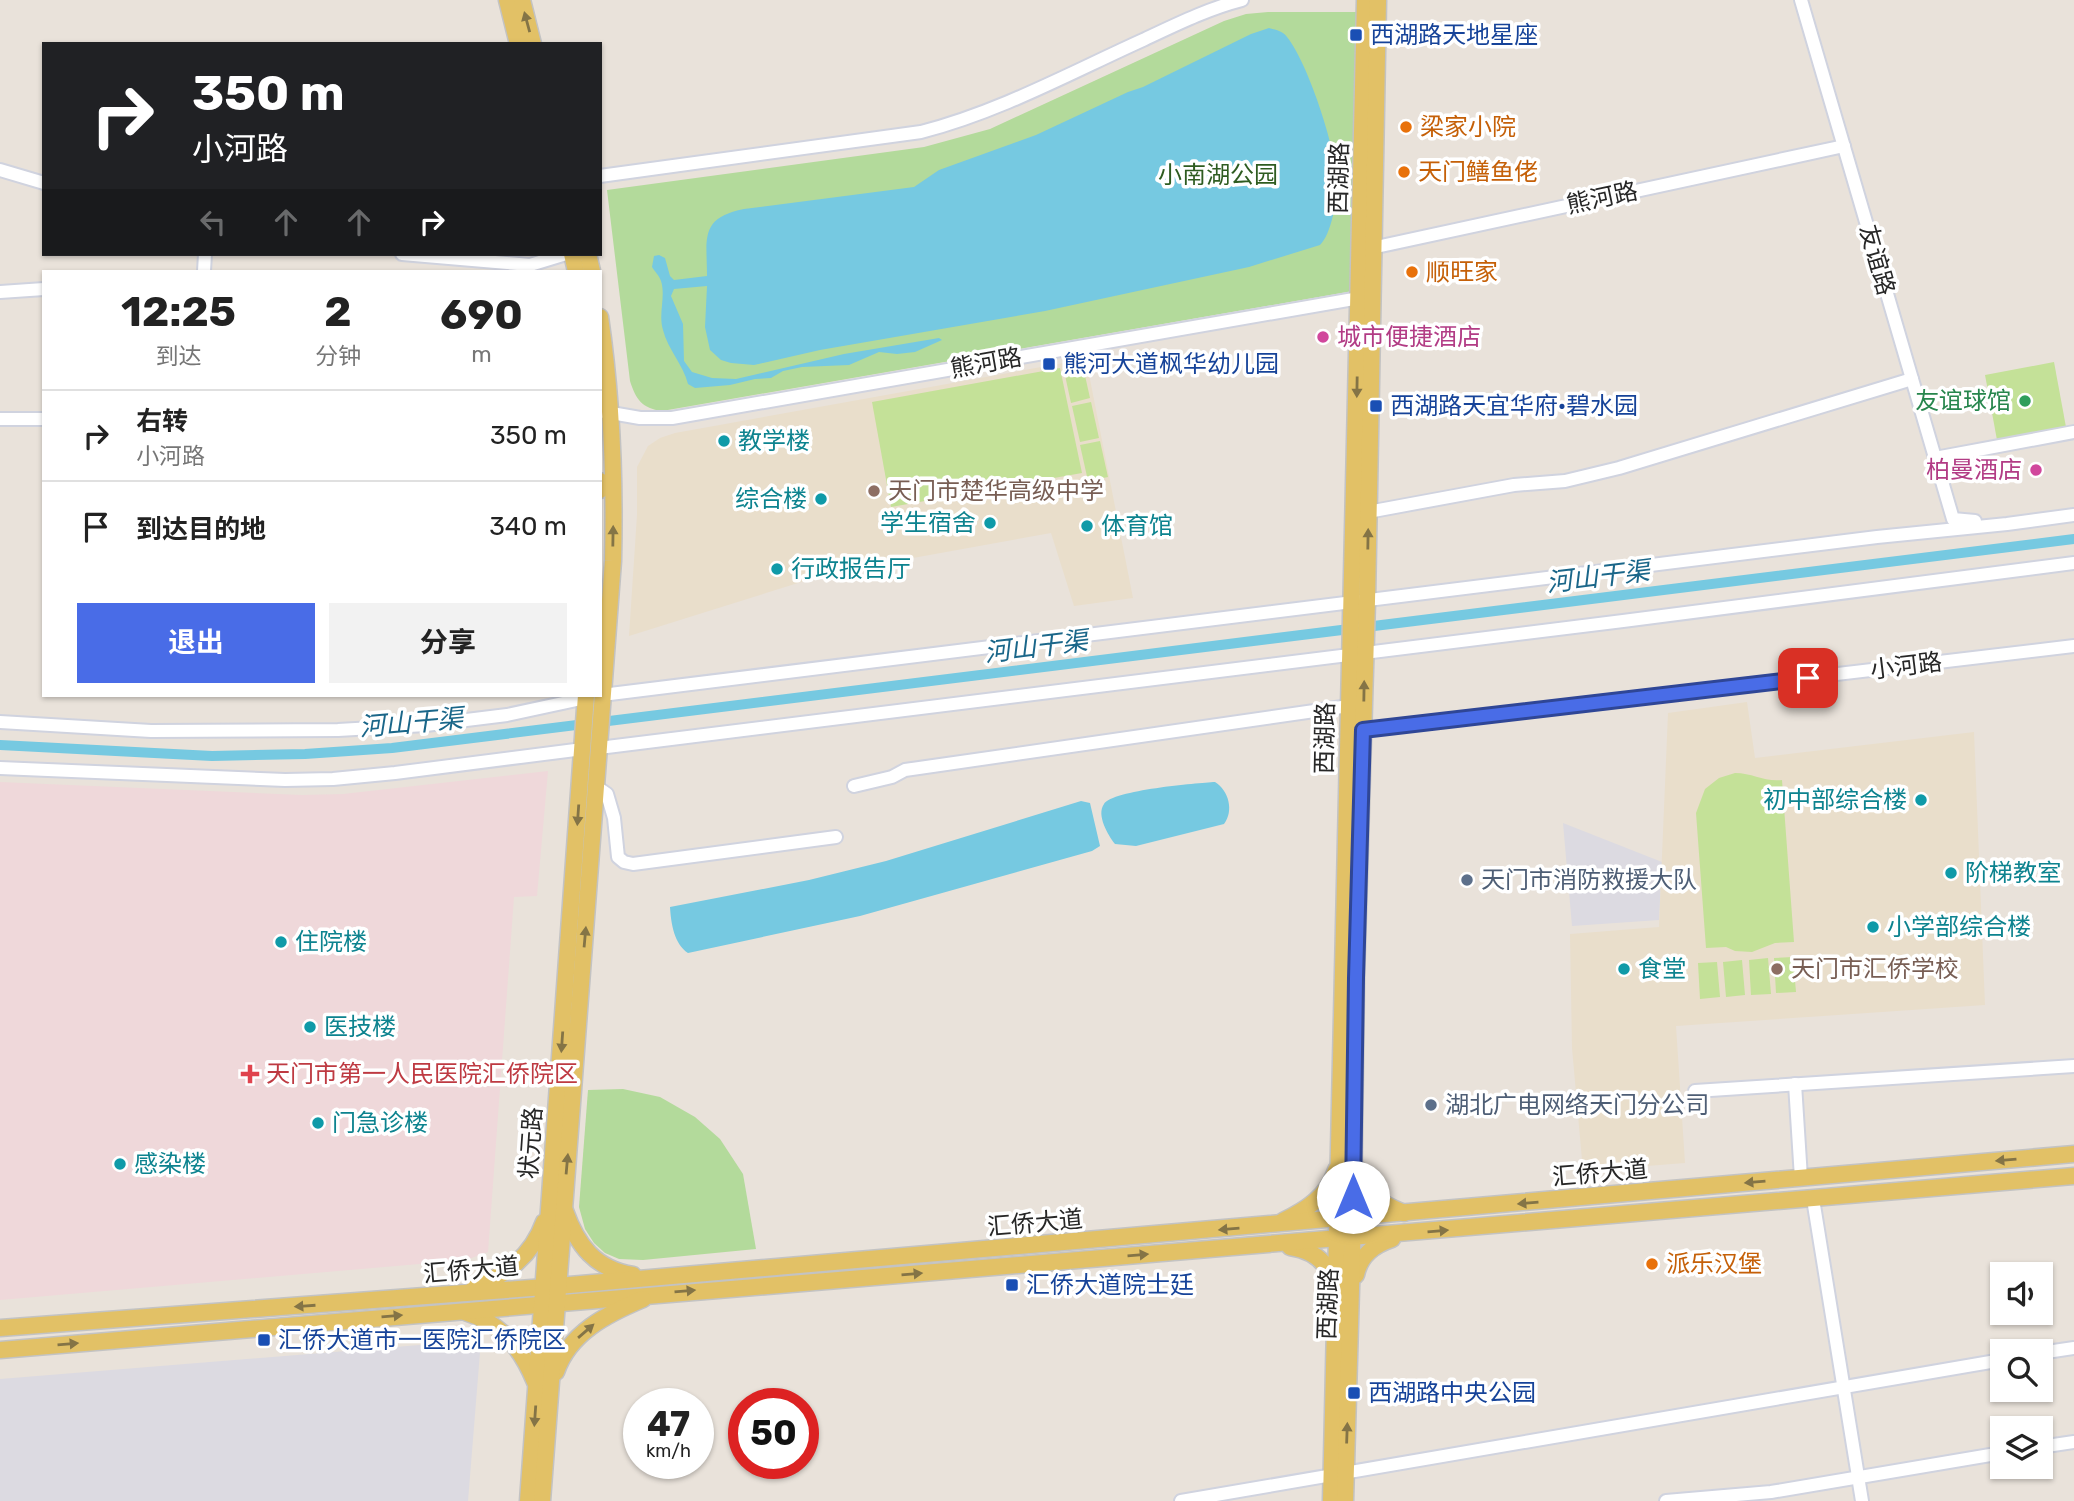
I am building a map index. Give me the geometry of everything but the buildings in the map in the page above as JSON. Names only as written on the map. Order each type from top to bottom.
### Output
[{"type":"main road","points":[[507,0],[518,42]]},
{"type":"main road","points":[[522,0],[532,42]]},
{"type":"main road","name":"西湖路","points":[[1366,0],[1367,249]]},
{"type":"main road","name":"西湖路","points":[[1360,605],[1367,249],[1378,0]]},
{"type":"main road","name":"西湖路","points":[[1360,605],[1368,512],[1366,297]]},
{"type":"main road","points":[[602,349],[614,486],[613,561],[602,637]]},
{"type":"main road","points":[[1357,651],[1360,605]]},
{"type":"main road","name":"西湖路","points":[[1345,1501],[1339,1473],[1347,1154],[1349,706],[1357,651]]},
{"type":"main road","name":"西湖路","points":[[1347,1154],[1355,1001],[1363,730],[1357,651]]},
{"type":"main road","points":[[589,748],[593,699]]},
{"type":"main road","name":"状元路","points":[[556,1207],[597,787],[589,748]]},
{"type":"main road","name":"状元路","points":[[542,1501],[544,1388],[589,748]]},
{"type":"main road","points":[[1347,1154],[1361,1181],[1376,1200],[1407,1213]]},
{"type":"main road","points":[[1273,1225],[1301,1212],[1321,1196],[1347,1154]]},
{"type":"main road","name":"汇侨大道","points":[[654,1286],[1273,1225],[2074,1154]]},
{"type":"main road","name":"汇侨大道","points":[[0,1350],[550,1294],[1274,1245],[2074,1176]]},
{"type":"main road","points":[[556,1207],[580,1244],[600,1264],[654,1286],[587,1329],[567,1350],[544,1388],[509,1338],[459,1303],[522,1259],[556,1207]]},
{"type":"main road","points":[[1344,1298],[1367,1252],[1386,1241],[1407,1234]]},
{"type":"main road","points":[[1274,1245],[1298,1248],[1316,1256],[1330,1271],[1344,1298]]},
{"type":"main road","name":"汇侨大道","points":[[0,1328],[459,1303]]},
{"type":"main road","name":"状元路","points":[[528,1501],[544,1388]]},
{"type":"main road","name":"西湖路","points":[[1331,1501],[1339,1473]]},
{"type":"street","points":[[602,176],[921,132],[951,124],[987,112],[1195,16],[1242,0]]},
{"type":"street","name":"友谊路","points":[[1801,0],[1953,519],[2007,524]]},
{"type":"street","name":"熊河路","points":[[1367,249],[1844,146]]},
{"type":"street","points":[[0,170],[42,182]]},
{"type":"street","points":[[425,256],[530,265],[559,256]]},
{"type":"street","points":[[0,292],[42,289]]},
{"type":"street","name":"熊河路","points":[[606,412],[640,418],[672,418],[1366,297]]},
{"type":"street","points":[[1368,512],[1514,485],[1565,481],[1912,379]]},
{"type":"street","points":[[0,419],[42,419]]},
{"type":"street","points":[[1936,458],[2074,432]]},
{"type":"street","points":[[0,722],[151,732],[338,730],[426,725],[507,715],[593,699],[1360,605],[1864,538],[2007,524],[2074,514]]},
{"type":"street","points":[[0,768],[285,780],[395,773],[2074,563]]},
{"type":"street","name":"小河路","points":[[1363,730],[2074,646]]},
{"type":"street","points":[[854,786],[892,778],[905,771],[1349,706]]},
{"type":"street","points":[[597,787],[607,794],[614,818],[618,857],[633,864],[836,837]]},
{"type":"street","points":[[1695,1091],[2074,1066]]},
{"type":"street","points":[[1794,1084],[1801,1178]]},
{"type":"street","points":[[1812,1199],[1862,1501]]},
{"type":"street","points":[[2053,1351],[2074,1348]]},
{"type":"street","points":[[1181,1501],[1990,1362]]},
{"type":"street","points":[[2053,1445],[2074,1442]]},
{"type":"street","points":[[1666,1501],[1772,1492],[1990,1455]]},
{"type":"shaded area","name":"天门市楚华高级中学","points":[[1086,359],[1133,598],[1074,606],[1051,533],[830,573],[629,636],[637,515],[637,467],[648,446],[660,438],[675,433]]},
{"type":"shaded area","name":"天门市汇侨学校","points":[[1747,702],[1755,758],[1974,732],[1985,1005],[1676,1026],[1685,1163],[1583,1171],[1572,1048],[1570,934],[1659,927],[1668,713]]},
{"type":"shaded area","name":"天门市第一人民医院汇侨院区","points":[[548,771],[537,896],[514,897],[488,1252],[466,1260],[0,1300],[0,782],[302,795],[343,794]]},
{"type":"shaded area","points":[[1563,823],[1662,862],[1659,920],[1572,926]]},
{"type":"shaded area","points":[[481,1340],[468,1501],[0,1501],[0,1379]]},
{"type":"green space","name":"小南湖公园","points":[[1360,12],[1353,291],[662,411],[649,408],[637,398],[630,381],[607,190],[924,147],[990,129],[1224,21],[1246,14]]},
{"type":"green space","points":[[1082,362],[1090,398],[1071,403],[1063,366]]},
{"type":"green space","name":"友谊球馆","points":[[2054,362],[2066,427],[1997,440],[1985,375]]},
{"type":"green space","points":[[1060,368],[1082,473],[891,507],[872,402]]},
{"type":"green space","points":[[1091,402],[1099,438],[1080,442],[1072,406]]},
{"type":"green space","points":[[1100,441],[1108,477],[1088,481],[1080,445]]},
{"type":"green space","points":[[1735,773],[1782,780],[1794,942],[1775,943],[1752,952],[1735,951],[1726,947],[1706,948],[1696,813],[1705,789],[1719,778]]},
{"type":"green space","points":[[1793,957],[1796,992],[1776,993],[1774,958]]},
{"type":"green space","points":[[1768,958],[1771,994],[1751,995],[1749,960]]},
{"type":"green space","points":[[1742,960],[1745,995],[1726,997],[1723,962]]},
{"type":"green space","points":[[1717,962],[1720,997],[1700,999],[1698,963]]},
{"type":"green space","points":[[623,1089],[660,1097],[695,1117],[720,1139],[743,1174],[756,1249],[643,1260],[619,1259],[605,1253],[594,1243],[585,1229],[579,1207],[588,1090]]},
{"type":"water","name":"小南湖公园","points":[[1269,28],[1283,33],[1295,49],[1319,105],[1335,164],[1337,179],[1333,214],[1328,232],[1320,245],[1249,267],[1045,311],[820,350],[754,365],[721,360],[710,350],[705,327],[707,286],[674,289],[671,296],[683,324],[684,361],[692,372],[712,378],[736,379],[844,354],[939,338],[942,340],[915,352],[879,352],[849,365],[802,367],[783,371],[771,378],[730,385],[695,388],[688,384],[663,330],[663,293],[660,279],[652,267],[654,256],[665,258],[670,276],[674,280],[707,276],[706,251],[709,232],[719,218],[729,213],[914,187],[939,170],[1036,135]]},
{"type":"water","points":[[1215,782],[1229,801],[1229,813],[1224,824],[1136,846],[1115,844],[1104,825],[1102,809],[1111,799],[1156,788]]},
{"type":"water","points":[[1081,801],[1090,803],[1100,846],[1092,851],[860,916],[688,953],[679,944],[674,933],[670,907],[809,880],[886,861]]},
{"type":"waterway","name":"河山干渠","points":[[0,745],[212,756],[305,754],[392,748],[2074,539]]},
{"type":"place","name":"西湖路天地星座","points":[[1356,35]]},
{"type":"place","name":"梁家小院","points":[[1406,127]]},
{"type":"place","name":"天门鳝鱼佬","points":[[1404,172]]},
{"type":"place","name":"顺旺家","points":[[1412,272]]},
{"type":"place","name":"城市便捷酒店","points":[[1323,337]]},
{"type":"place","name":"熊河大道枫华幼儿园","points":[[1049,364]]},
{"type":"place","name":"友谊球馆","points":[[2025,401]]},
{"type":"place","name":"西湖路天宜华府·碧水园","points":[[1376,406]]},
{"type":"place","name":"教学楼","points":[[724,441]]},
{"type":"place","name":"柏曼酒店","points":[[2036,470]]},
{"type":"place","name":"天门市楚华高级中学","points":[[874,491]]},
{"type":"place","name":"综合楼","points":[[821,499]]},
{"type":"place","name":"学生宿舍","points":[[990,523]]},
{"type":"place","name":"体育馆","points":[[1087,526]]},
{"type":"place","name":"行政报告厅","points":[[777,569]]},
{"type":"place","name":"初中部综合楼","points":[[1921,800]]},
{"type":"place","name":"阶梯教室","points":[[1951,873]]},
{"type":"place","name":"天门市消防救援大队","points":[[1467,880]]},
{"type":"place","name":"小学部综合楼","points":[[1873,927]]},
{"type":"place","name":"住院楼","points":[[281,942]]},
{"type":"place","name":"食堂","points":[[1624,969]]},
{"type":"place","name":"天门市汇侨学校","points":[[1777,969]]},
{"type":"place","name":"医技楼","points":[[310,1027]]},
{"type":"place","name":"天门市第一人民医院汇侨院区","points":[[250,1074]]},
{"type":"place","name":"湖北广电网络天门分公司","points":[[1431,1105]]},
{"type":"place","name":"门急诊楼","points":[[318,1123]]},
{"type":"place","name":"感染楼","points":[[120,1164]]},
{"type":"place","name":"派乐汉堡","points":[[1652,1264]]},
{"type":"place","name":"汇侨大道院士廷","points":[[1012,1285]]},
{"type":"place","name":"汇侨大道市一医院汇侨院区","points":[[264,1340]]},
{"type":"place","name":"西湖路中央公园","points":[[1354,1393]]},
{"type":"route","points":[[1353,1197],[1363,730],[1808,678]]}]
